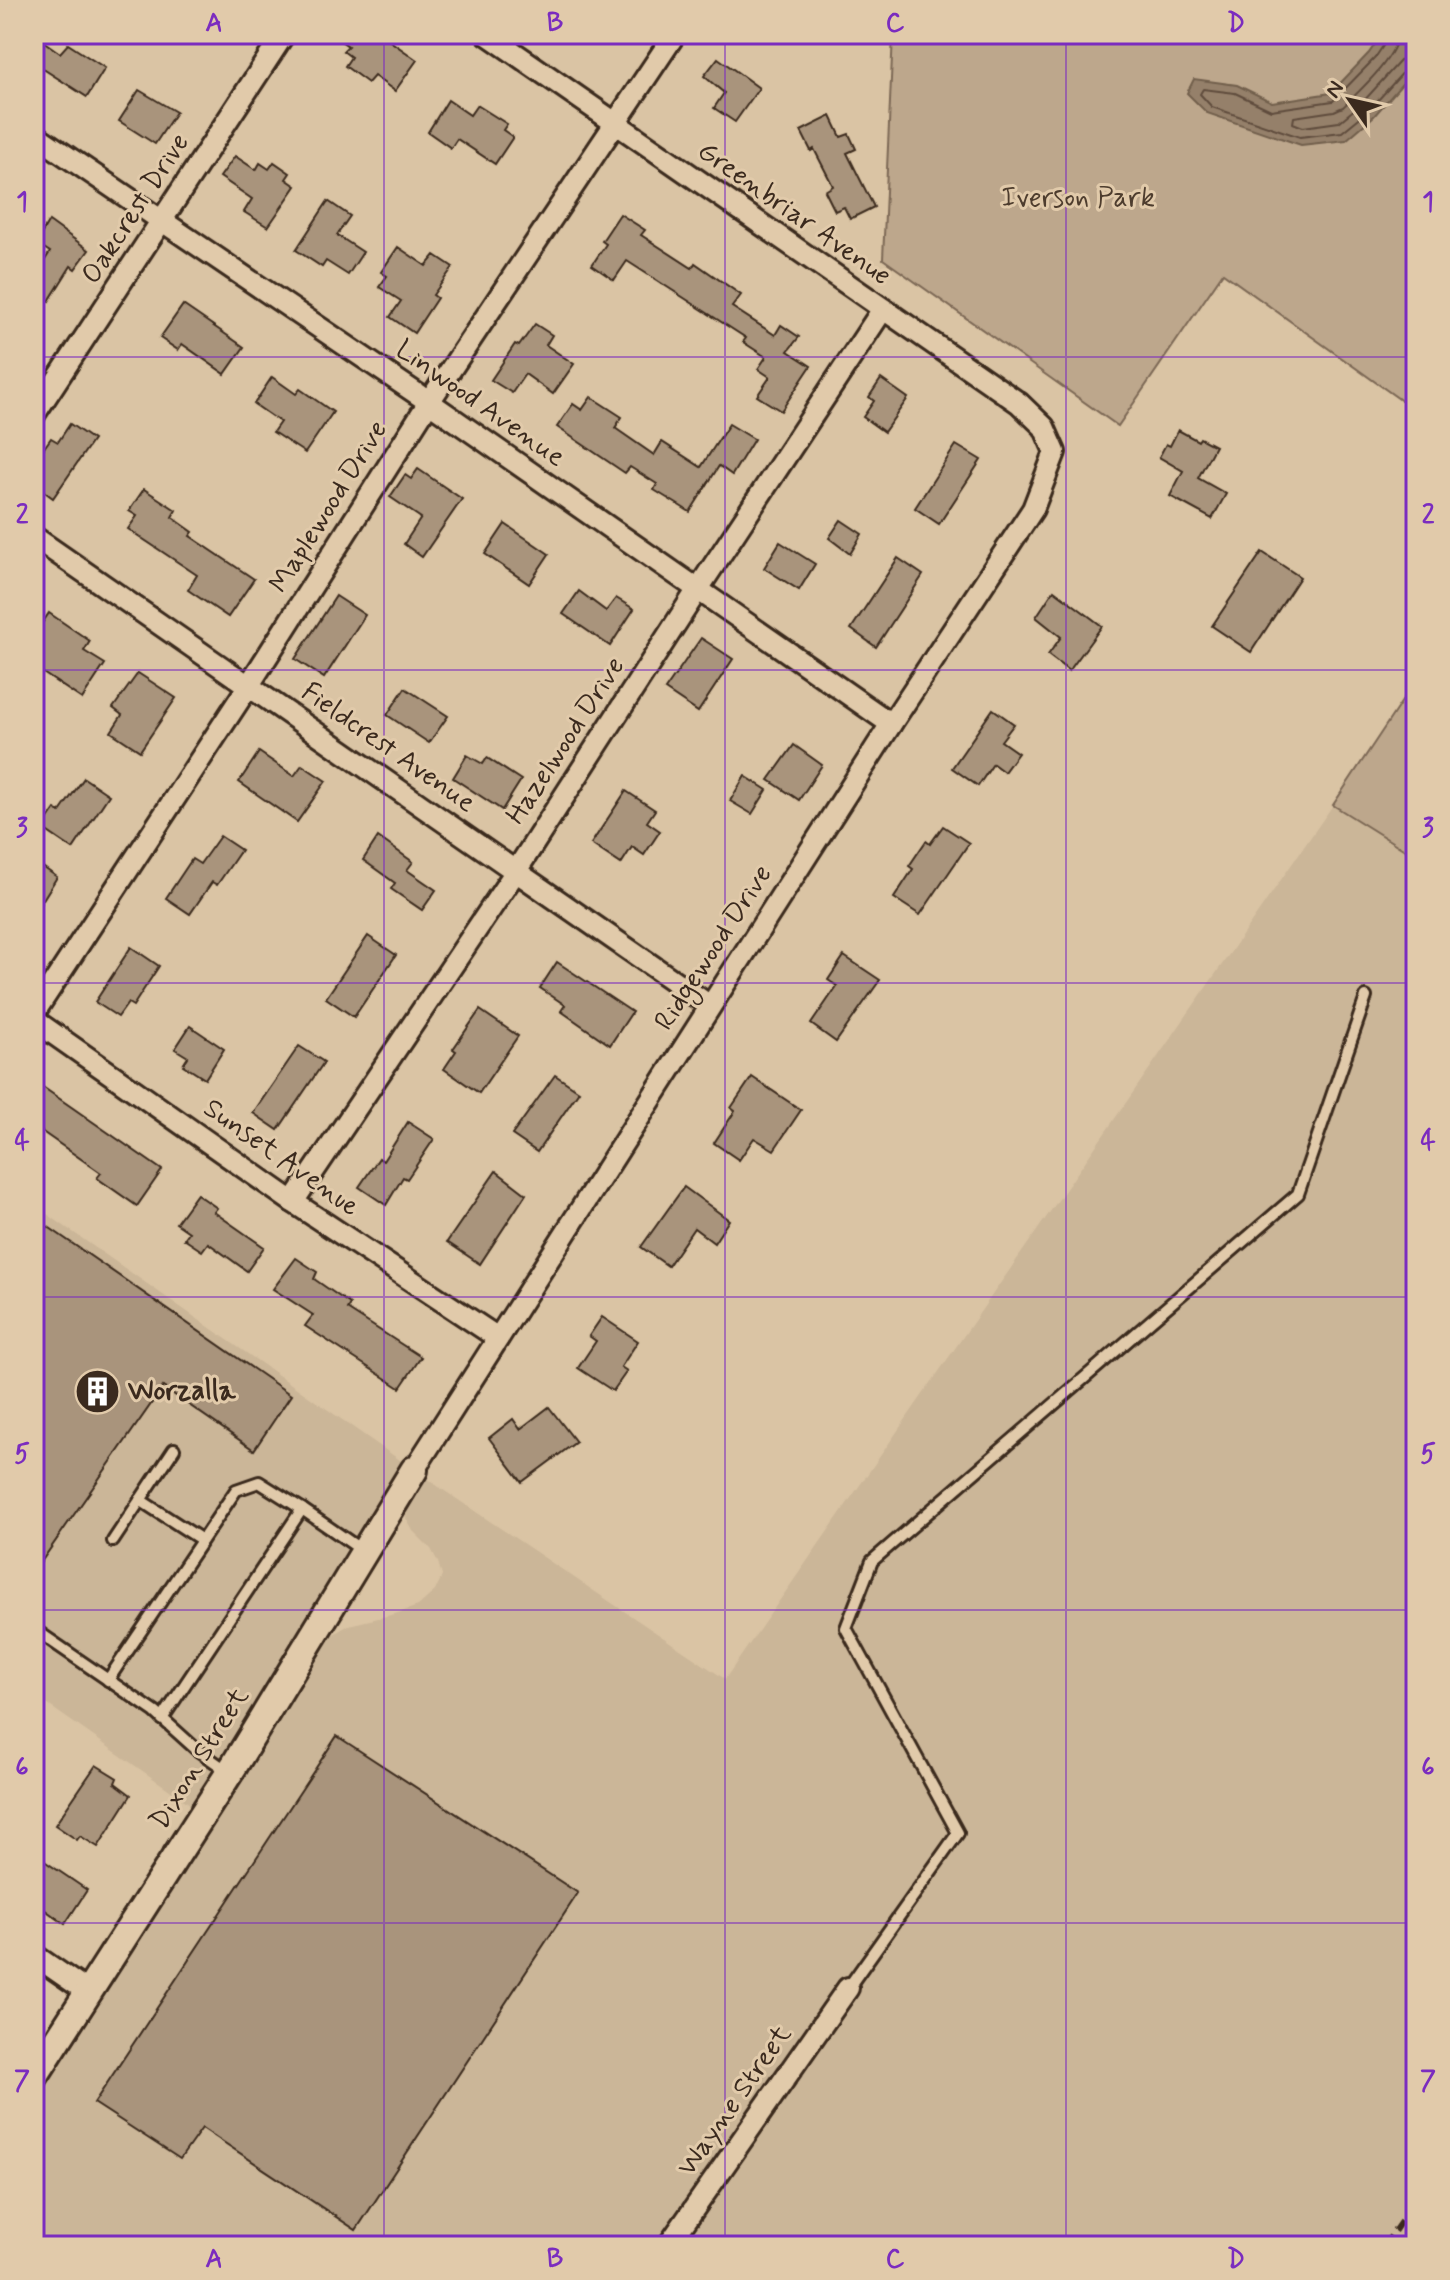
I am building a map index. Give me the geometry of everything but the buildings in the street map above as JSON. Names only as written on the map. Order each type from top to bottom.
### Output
[{"type":"street","name":"Oakcrest Drive","points":[[34,415],[284,34]]},
{"type":"street","name":"Greenbriar Avenue","points":[[487,34],[1019,403],[1044,427],[1055,452]]},
{"type":"street","name":"Maplewood Drive","points":[[34,1013],[249,685],[429,402],[675,34]]},
{"type":"street","name":"Linwood Avenue","points":[[34,134],[429,402],[891,724]]},
{"type":"street","name":"Hazelwood Drive","points":[[293,1202],[516,871],[883,309]]},
{"type":"street","name":"Ridgewood Drive","points":[[414,1470],[891,724],[1033,509],[1055,452]]},
{"type":"street","name":"Fieldcrest Avenue","points":[[34,537],[710,1006]]},
{"type":"street","name":"Sunset Avenue","points":[[34,1020],[293,1202],[498,1338]]},
{"type":"street","name":"Dixon Street","points":[[34,2077],[230,1773],[414,1470]]},
{"type":"street","points":[[34,1955],[89,1993]]},
{"type":"street","name":"Wayne Street","points":[[668,2246],[848,1988]]},
{"type":"lane","points":[[848,1988],[958,1833],[846,1628],[872,1561],[1298,1194],[1366,997]]},
{"type":"lane","points":[[113,1541],[174,1449]]},
{"type":"lane","points":[[108,1680],[236,1490],[259,1482],[364,1551]]},
{"type":"lane","points":[[140,1500],[202,1540]]},
{"type":"lane","points":[[162,1719],[302,1509]]},
{"type":"lane","points":[[34,1629],[162,1719],[230,1773]]},
{"type":"shaded area","points":[[1333,805],[1416,857],[1416,2246],[681,2246],[672,2240],[742,2123],[656,2246],[34,2246],[34,2101],[332,1635],[349,1625],[418,1606],[435,1591],[442,1576],[438,1562],[406,1518],[408,1505],[424,1477],[725,1679]]},
{"type":"shaded area","points":[[34,1205],[407,1465],[287,1653],[197,1809],[34,1695]]},
{"type":"green space","name":"Iverson Park","points":[[893,34],[1416,34],[1416,411],[1223,273],[1118,426],[883,259]]},
{"type":"green space","points":[[1416,680],[1416,857],[1333,805]]},
{"type":"water","points":[[1382,34],[1416,34],[1416,68],[1374,116],[1346,140],[1301,145],[1207,113],[1187,93],[1194,79],[1237,85],[1272,102],[1331,93],[1369,53]]},
{"type":"railway","points":[[1384,2246],[1416,2200]]},
{"type":"railway","points":[[1405,2246],[1416,2230]]},
{"type":"place","name":"Worzalla","points":[[97,1391]]}]
